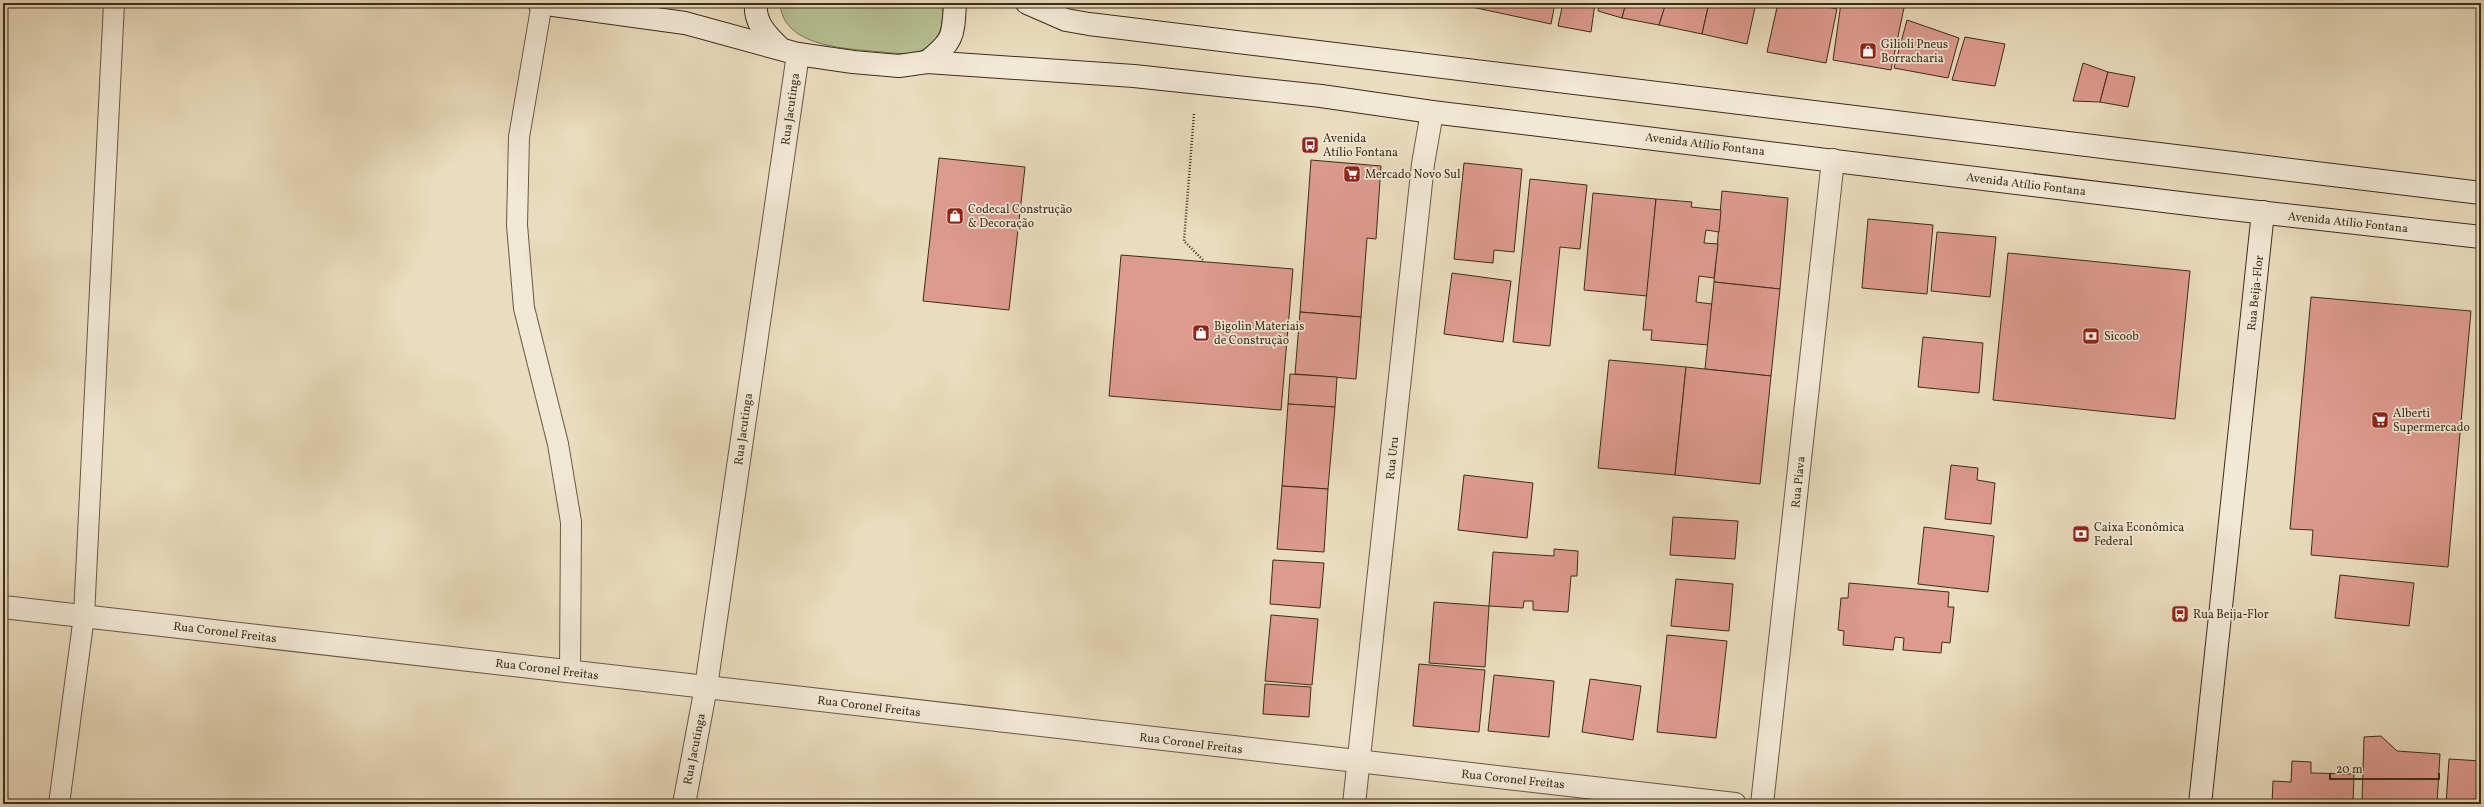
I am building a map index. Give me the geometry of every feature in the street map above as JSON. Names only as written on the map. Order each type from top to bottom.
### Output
[{"type":"street","points":[[541,3],[685,23],[789,50]]},
{"type":"street","points":[[756,3],[762,28],[789,50]]},
{"type":"street","points":[[927,62],[947,46],[953,30],[955,3]]},
{"type":"street","points":[[1027,3],[1066,20],[1089,24],[2481,194]]},
{"type":"street","name":"Avenida Atílio Fontana","points":[[789,50],[852,62],[899,66],[927,62],[1134,76],[1321,96],[1432,112],[2481,237]]},
{"type":"street","name":"Rua Jacutinga","points":[[684,804],[706,687],[789,50]]},
{"type":"street","name":"Rua Uru","points":[[1354,804],[1423,164],[1432,112]]},
{"type":"street","name":"Rua Piava","points":[[1762,804],[1833,160]]},
{"type":"street","name":"Rua Beija-Flor","points":[[2200,804],[2264,212]]},
{"type":"street","name":"Rua Coronel Freitas","points":[[3,607],[1735,804]]},
{"type":"lane","points":[[59,804],[84,616],[114,3]]},
{"type":"lane","points":[[541,3],[519,136],[517,226],[524,308],[558,444],[571,522],[570,672]]},
{"type":"path","points":[[1196,83],[1184,241],[1204,261]]},
{"type":"green space","points":[[780,3],[942,3],[943,17],[940,32],[937,38],[927,48],[908,53],[890,53],[829,46],[801,36],[791,28],[783,17]]},
{"type":"building","points":[[1453,3],[1555,3],[1551,24]]},
{"type":"building","points":[[1563,3],[1595,3],[1591,32],[1558,26]]},
{"type":"building","points":[[1600,3],[1626,3],[1622,18],[1598,11]]},
{"type":"building","points":[[1626,3],[1666,3],[1659,25],[1622,18]]},
{"type":"building","points":[[1666,3],[1709,3],[1702,34],[1659,25]]},
{"type":"building","points":[[1709,3],[1756,3],[1747,44],[1702,34]]},
{"type":"building","points":[[1778,3],[1808,3],[1837,9],[1826,63],[1767,52]]},
{"type":"building","points":[[1841,3],[1905,3],[1891,70],[1833,60]]},
{"type":"building","points":[[1907,20],[1959,38],[1948,78],[1894,68]]},
{"type":"building","points":[[1965,37],[2005,44],[1995,86],[1952,80]]},
{"type":"building","points":[[2083,63],[2108,72],[2100,102],[2073,101]]},
{"type":"building","points":[[2108,72],[2135,77],[2128,107],[2100,102]]},
{"type":"building","points":[[939,158],[1025,167],[1009,310],[923,301]]},
{"type":"building","points":[[1311,160],[1381,166],[1376,239],[1367,238],[1361,317],[1300,312]]},
{"type":"building","points":[[1464,163],[1522,169],[1514,252],[1494,250],[1493,263],[1454,259]]},
{"type":"building","points":[[1530,179],[1587,185],[1580,249],[1560,247],[1550,346],[1513,342]]},
{"type":"building","points":[[1722,191],[1788,198],[1780,289],[1714,282]]},
{"type":"building","points":[[1593,193],[1656,199],[1647,296],[1584,290]]},
{"type":"building","points":[[1656,199],[1692,202],[1691,207],[1721,210],[1719,232],[1706,230],[1704,243],[1718,244],[1714,278],[1699,276],[1696,302],[1712,304],[1708,345],[1651,340],[1652,330],[1643,330]]},
{"type":"building","points":[[1868,219],[1933,225],[1927,294],[1862,288]]},
{"type":"building","points":[[1937,232],[1996,237],[1990,297],[1931,291]]},
{"type":"building","name":"Sicoob","points":[[2008,253],[2190,271],[2175,419],[1993,400]]},
{"type":"building","name":"Bigolin Materiais de Construção","points":[[1121,255],[1293,269],[1281,410],[1109,396]]},
{"type":"building","points":[[1452,273],[1511,281],[1503,342],[1444,334]]},
{"type":"building","points":[[1714,282],[1780,289],[1771,376],[1705,369]]},
{"type":"building","name":"Alberti Supermercado","points":[[2311,297],[2471,311],[2448,567],[2311,555],[2313,530],[2290,529]]},
{"type":"building","points":[[1300,312],[1361,317],[1356,379],[1295,374]]},
{"type":"building","points":[[1923,337],[1983,343],[1979,393],[1918,387]]},
{"type":"building","points":[[1609,360],[1686,367],[1675,475],[1598,468]]},
{"type":"building","points":[[1686,367],[1771,376],[1760,484],[1675,475]]},
{"type":"building","points":[[1290,374],[1337,377],[1335,407],[1288,404]]},
{"type":"building","points":[[1288,404],[1335,407],[1328,489],[1282,486]]},
{"type":"building","points":[[1951,465],[1978,468],[1977,480],[1995,483],[1991,524],[1945,519]]},
{"type":"building","points":[[1464,475],[1533,483],[1527,538],[1458,530]]},
{"type":"building","points":[[1282,486],[1328,489],[1324,552],[1277,549]]},
{"type":"building","points":[[1673,517],[1738,521],[1735,559],[1670,555]]},
{"type":"building","points":[[1924,527],[1994,536],[1988,592],[1918,584]]},
{"type":"building","points":[[1554,549],[1578,551],[1577,576],[1571,576],[1568,612],[1533,610],[1533,601],[1524,601],[1523,608],[1489,606],[1493,552],[1554,556]]},
{"type":"building","points":[[1273,560],[1324,563],[1320,608],[1270,604]]},
{"type":"building","points":[[2340,575],[2414,583],[2409,626],[2335,618]]},
{"type":"building","points":[[1676,579],[1733,584],[1729,631],[1671,626]]},
{"type":"building","points":[[1849,583],[1949,592],[1948,607],[1954,607],[1950,643],[1942,642],[1941,653],[1903,650],[1904,638],[1895,637],[1893,650],[1843,645],[1844,631],[1838,630],[1841,598],[1848,598]]},
{"type":"building","points":[[1434,602],[1489,606],[1485,667],[1429,663]]},
{"type":"building","points":[[1271,615],[1318,619],[1312,685],[1265,681]]},
{"type":"building","points":[[1667,635],[1727,641],[1716,738],[1657,732]]},
{"type":"building","points":[[1419,664],[1485,670],[1479,732],[1413,726]]},
{"type":"building","points":[[1494,675],[1554,681],[1549,737],[1488,731]]},
{"type":"building","points":[[1590,679],[1641,686],[1633,740],[1582,732]]},
{"type":"building","points":[[1265,684],[1311,687],[1309,717],[1263,714]]},
{"type":"building","points":[[2381,736],[2397,751],[2440,754],[2437,804],[2378,804],[2378,801],[2362,801],[2364,737]]},
{"type":"building","points":[[2449,759],[2481,761],[2481,804],[2446,804]]},
{"type":"building","points":[[2292,761],[2311,762],[2311,773],[2354,774],[2353,804],[2272,804],[2273,781],[2291,782]]},
{"type":"place","name":"Gilioli Pneus Borracharia","points":[[1868,51]]},
{"type":"place","name":"Avenida Atílio Fontana","points":[[1310,145]]},
{"type":"place","name":"Mercado Novo Sul","points":[[1352,174]]},
{"type":"place","name":"Codecal Construção & Decoração","points":[[955,216]]},
{"type":"place","name":"Bigolin Materiais de Construção","points":[[1201,333]]},
{"type":"place","name":"Sicoob","points":[[2091,336]]},
{"type":"place","name":"Alberti Supermercado","points":[[2380,420]]},
{"type":"place","name":"Caixa Econômica Federal","points":[[2081,534]]},
{"type":"place","name":"Rua Beija-Flor","points":[[2180,614]]}]
